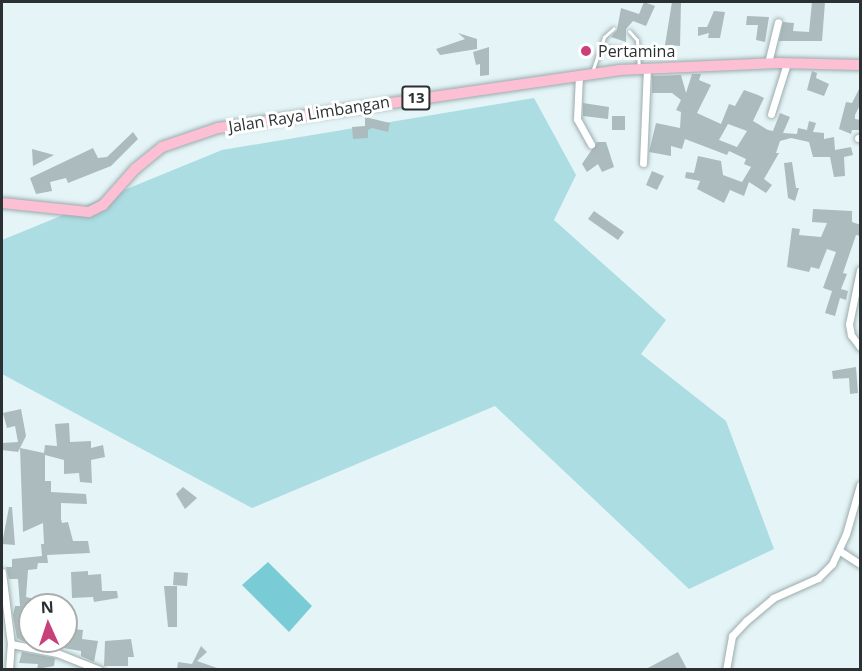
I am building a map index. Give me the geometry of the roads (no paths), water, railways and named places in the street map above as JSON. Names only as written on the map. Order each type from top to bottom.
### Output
[{"type":"highway","name":"Jalan Raya Limbangan","points":[[2,203],[89,212],[104,205],[162,147],[218,128],[591,73],[643,68],[768,63],[861,65]]},
{"type":"street","points":[[768,63],[778,22]]},
{"type":"street","points":[[771,114],[787,63]]},
{"type":"street","points":[[643,68],[643,163]]},
{"type":"street","points":[[579,75],[577,119],[591,144]]},
{"type":"street","points":[[861,270],[849,324],[851,335],[861,347]]},
{"type":"street","points":[[726,669],[732,636],[746,621],[772,598],[818,578],[840,551],[861,485]]},
{"type":"street","points":[[840,551],[861,564]]},
{"type":"street","points":[[2,572],[10,644],[9,669]]},
{"type":"street","points":[[10,644],[68,656],[100,669]]},
{"type":"lane","points":[[591,73],[608,30],[614,28]]},
{"type":"lane","points":[[629,31],[637,40],[643,68]]},
{"type":"lane","points":[[601,47],[638,51]]},
{"type":"place","name":"Pertamina","points":[[586,51]]}]
